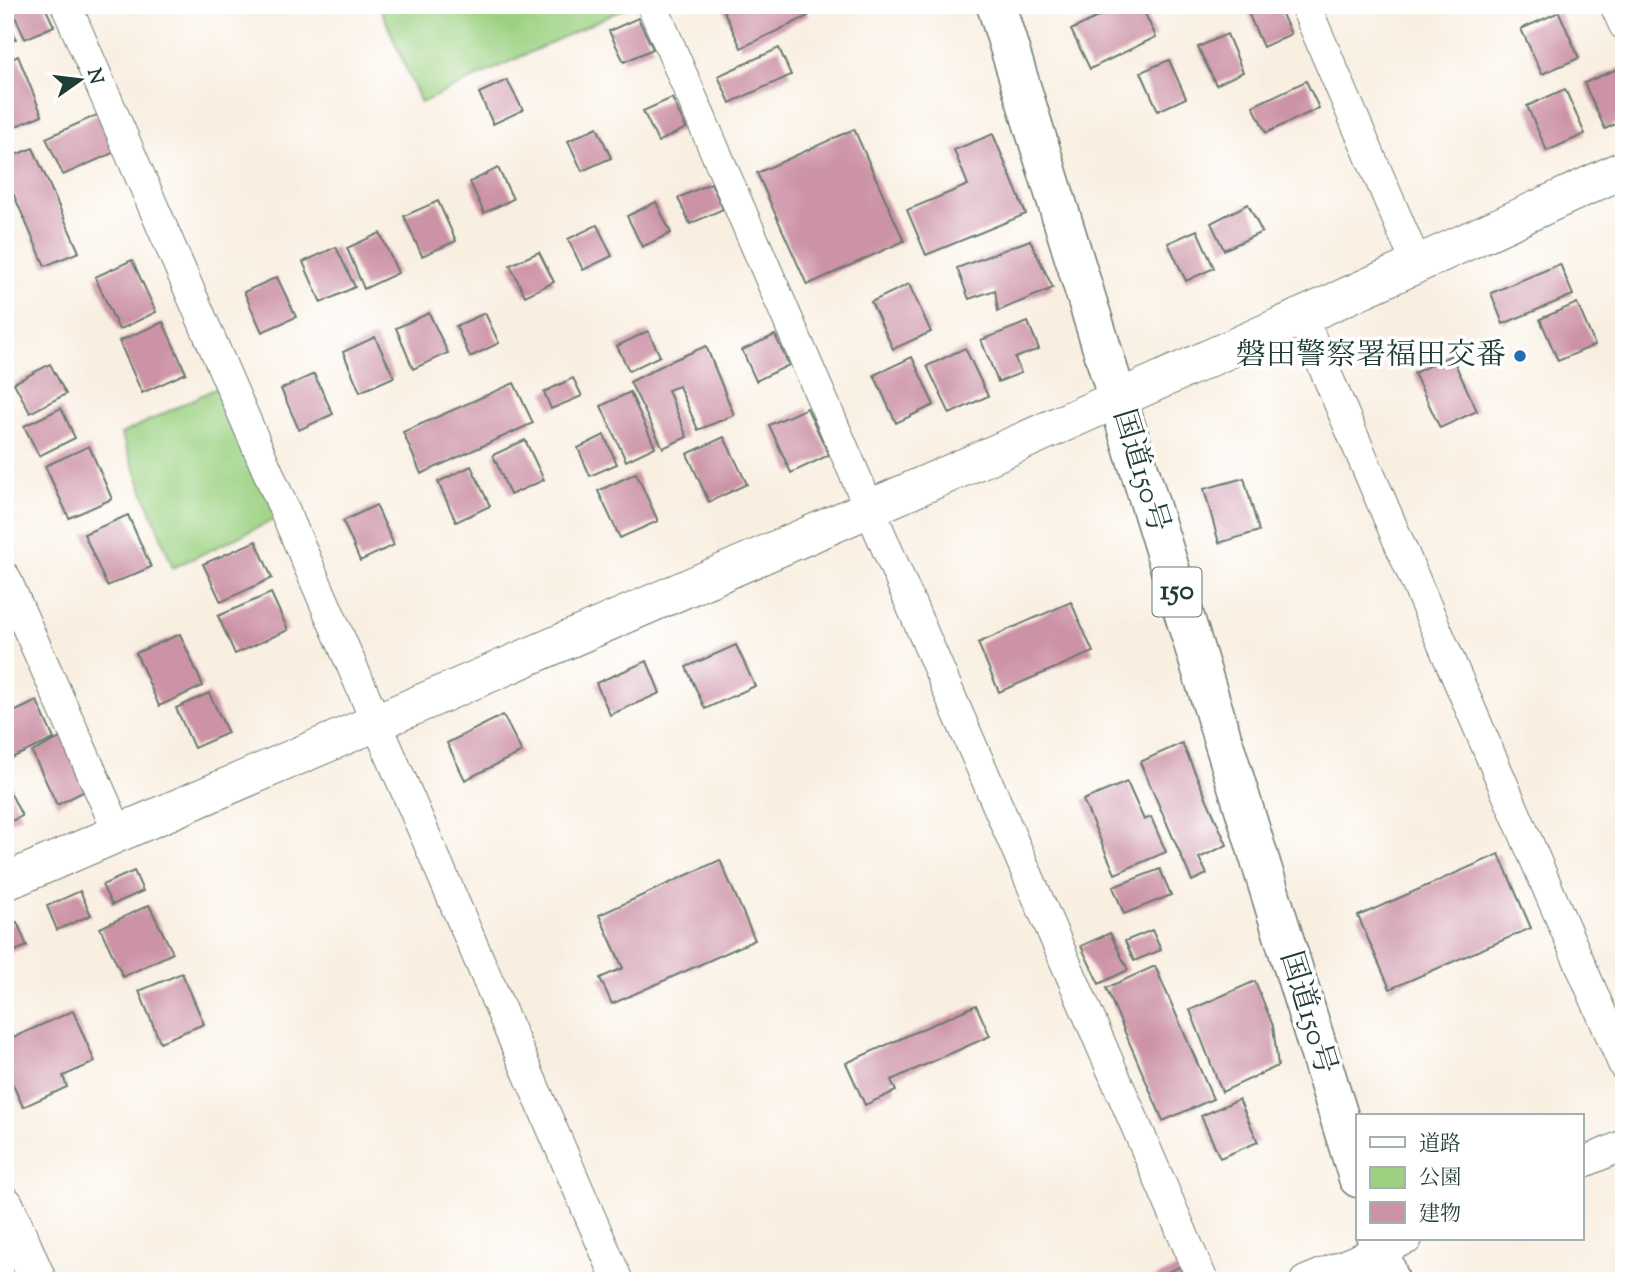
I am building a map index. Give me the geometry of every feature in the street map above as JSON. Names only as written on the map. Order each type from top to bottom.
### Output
[{"type":"highway","name":"国道150号","points":[[996,5],[1356,1172]]},
{"type":"street","points":[[65,5],[618,1281]]},
{"type":"street","points":[[652,5],[1203,1281]]},
{"type":"street","points":[[1305,5],[1417,265]]},
{"type":"street","points":[[1615,5],[1624,25]]},
{"type":"street","points":[[5,883],[1118,400],[1624,169]]},
{"type":"street","points":[[1302,317],[1624,1066]]},
{"type":"street","points":[[5,577],[119,834]]},
{"type":"street","points":[[1584,1162],[1624,1145]]},
{"type":"street","points":[[5,1205],[38,1281]]},
{"type":"street","points":[[1305,1281],[1388,1252]]},
{"type":"green space","points":[[379,5],[630,5],[630,6],[421,103]]},
{"type":"green space","points":[[229,382],[286,514],[173,568],[121,434]]},
{"type":"building","points":[[10,5],[44,5],[54,26],[25,39]]},
{"type":"building","points":[[721,5],[802,5],[808,16],[741,48]]},
{"type":"building","points":[[1122,5],[1141,5],[1156,37],[1090,69],[1071,30]]},
{"type":"building","points":[[1252,5],[1278,5],[1291,34],[1263,47],[1246,8]]},
{"type":"building","points":[[1559,12],[1579,58],[1542,74],[1521,29]]},
{"type":"building","points":[[5,17],[16,39],[5,44]]},
{"type":"building","points":[[638,18],[653,49],[624,62],[609,31]]},
{"type":"building","points":[[1227,34],[1243,72],[1216,85],[1198,47]]},
{"type":"building","points":[[779,48],[791,75],[730,103],[718,76]]},
{"type":"building","points":[[18,56],[42,115],[5,131],[5,62]]},
{"type":"building","points":[[1169,60],[1186,98],[1158,111],[1141,72]]},
{"type":"building","points":[[1622,67],[1624,120],[1605,129],[1584,83]]},
{"type":"building","points":[[507,80],[523,110],[493,124],[479,93]]},
{"type":"building","points":[[1306,81],[1319,108],[1266,133],[1253,106]]},
{"type":"building","points":[[1565,89],[1585,134],[1547,151],[1527,106]]},
{"type":"building","points":[[672,98],[686,128],[658,142],[643,111]]},
{"type":"building","points":[[99,114],[115,152],[63,175],[46,138]]},
{"type":"building","points":[[597,127],[611,158],[582,171],[568,141]]},
{"type":"building","points":[[854,129],[904,241],[807,285],[757,173]]},
{"type":"building","points":[[993,134],[1026,214],[926,255],[907,210],[968,185],[954,150]]},
{"type":"building","points":[[33,148],[79,252],[45,266],[5,175],[5,159]]},
{"type":"building","points":[[498,168],[513,199],[484,213],[470,182]]},
{"type":"building","points":[[711,183],[723,209],[690,224],[678,198]]},
{"type":"building","points":[[438,201],[456,241],[422,256],[404,216]]},
{"type":"building","points":[[656,202],[671,233],[642,247],[627,216]]},
{"type":"building","points":[[1248,204],[1262,232],[1224,250],[1211,223]]},
{"type":"building","points":[[597,225],[612,256],[583,270],[568,239]]},
{"type":"building","points":[[1197,230],[1214,268],[1186,281],[1168,243]]},
{"type":"building","points":[[380,233],[398,273],[364,289],[347,248]]},
{"type":"building","points":[[1030,240],[1053,288],[998,311],[995,290],[969,299],[957,268]]},
{"type":"building","points":[[336,247],[355,287],[321,303],[303,262]]},
{"type":"building","points":[[539,252],[554,282],[525,296],[510,265]]},
{"type":"building","points":[[132,260],[156,312],[119,330],[95,277]]},
{"type":"building","points":[[1560,264],[1573,295],[1503,324],[1491,293]]},
{"type":"building","points":[[277,277],[296,317],[262,332],[244,292]]},
{"type":"building","points":[[909,284],[931,332],[893,349],[871,302]]},
{"type":"building","points":[[1577,303],[1595,345],[1558,361],[1540,319]]},
{"type":"building","points":[[429,313],[448,353],[413,369],[396,328]]},
{"type":"building","points":[[485,313],[499,343],[470,357],[456,326]]},
{"type":"building","points":[[163,322],[186,373],[142,393],[119,341]]},
{"type":"building","points":[[1028,322],[1039,349],[1015,358],[1021,373],[998,382],[981,340]]},
{"type":"building","points":[[648,331],[660,356],[629,371],[617,346]]},
{"type":"building","points":[[775,335],[789,365],[756,381],[742,350]]},
{"type":"building","points":[[375,337],[394,377],[360,392],[343,352]]},
{"type":"building","points":[[706,346],[734,415],[698,430],[679,386],[668,390],[687,437],[663,448],[630,382]]},
{"type":"building","points":[[965,348],[988,396],[950,414],[927,366]]},
{"type":"building","points":[[1451,355],[1477,411],[1440,428],[1414,373]]},
{"type":"building","points":[[912,357],[934,405],[896,423],[874,375]]},
{"type":"building","points":[[50,364],[66,394],[30,413],[14,383]]},
{"type":"building","points":[[314,374],[333,414],[299,430],[281,389]]},
{"type":"building","points":[[573,378],[582,396],[551,409],[544,392]]},
{"type":"building","points":[[514,383],[533,423],[421,474],[403,432]]},
{"type":"building","points":[[630,392],[655,447],[626,461],[601,406]]},
{"type":"building","points":[[61,408],[75,438],[39,456],[24,426]]},
{"type":"building","points":[[807,408],[829,455],[791,473],[769,425]]},
{"type":"building","points":[[604,435],[617,464],[590,476],[578,448]]},
{"type":"building","points":[[724,437],[747,484],[709,502],[687,454]]},
{"type":"building","points":[[525,440],[544,480],[510,495],[493,455]]},
{"type":"building","points":[[89,446],[112,499],[69,518],[45,466]]},
{"type":"building","points":[[471,466],[490,506],[456,522],[438,482]]},
{"type":"building","points":[[636,473],[658,521],[620,538],[598,491]]},
{"type":"building","points":[[1244,478],[1259,531],[1219,543],[1204,489]]},
{"type":"building","points":[[376,505],[394,545],[360,561],[343,521]]},
{"type":"building","points":[[128,515],[151,567],[107,586],[84,534]]},
{"type":"building","points":[[256,541],[272,578],[221,602],[203,564]]},
{"type":"building","points":[[271,593],[288,630],[235,654],[218,616]]},
{"type":"building","points":[[1071,602],[1093,652],[999,692],[978,643]]},
{"type":"building","points":[[180,634],[203,686],[159,706],[136,653]]},
{"type":"building","points":[[736,645],[755,686],[705,709],[686,667]]},
{"type":"building","points":[[647,661],[660,693],[610,715],[596,683]]},
{"type":"building","points":[[209,693],[228,733],[194,748],[176,708]]},
{"type":"building","points":[[37,701],[54,739],[5,761],[5,716]]},
{"type":"building","points":[[503,715],[522,752],[465,780],[447,743]]},
{"type":"building","points":[[64,736],[89,789],[57,805],[32,752]]},
{"type":"building","points":[[1182,743],[1227,845],[1199,858],[1207,874],[1192,881],[1140,762]]},
{"type":"building","points":[[5,782],[22,816],[5,824]]},
{"type":"building","points":[[1127,782],[1144,820],[1151,817],[1166,852],[1115,874],[1083,800]]},
{"type":"building","points":[[1499,854],[1531,928],[1390,989],[1358,916]]},
{"type":"building","points":[[720,860],[755,940],[612,1004],[600,978],[623,968],[599,915]]},
{"type":"building","points":[[1160,869],[1171,895],[1124,914],[1113,887]]},
{"type":"building","points":[[134,871],[143,891],[112,905],[102,885]]},
{"type":"building","points":[[80,891],[91,915],[57,930],[47,906]]},
{"type":"building","points":[[149,905],[173,953],[123,977],[100,928]]},
{"type":"building","points":[[17,922],[27,946],[5,955],[5,926]]},
{"type":"building","points":[[1152,930],[1161,950],[1134,961],[1125,941]]},
{"type":"building","points":[[1110,933],[1128,970],[1099,984],[1081,946]]},
{"type":"building","points":[[1155,966],[1213,1099],[1163,1121],[1106,988]]},
{"type":"building","points":[[182,973],[204,1024],[160,1042],[139,991]]},
{"type":"building","points":[[1255,981],[1273,1026],[1278,1066],[1222,1092],[1190,1010]]},
{"type":"building","points":[[976,1005],[990,1036],[891,1080],[896,1091],[865,1105],[846,1063]]},
{"type":"building","points":[[73,1011],[95,1062],[63,1076],[67,1087],[23,1107],[9,1076],[5,1078],[5,1041]]},
{"type":"building","points":[[1239,1099],[1258,1142],[1220,1158],[1201,1116]]},
{"type":"building","points":[[1186,1264],[1193,1281],[1147,1281]]},
{"type":"place","name":"磐田警察署福田交番","points":[[1520,356]]}]
